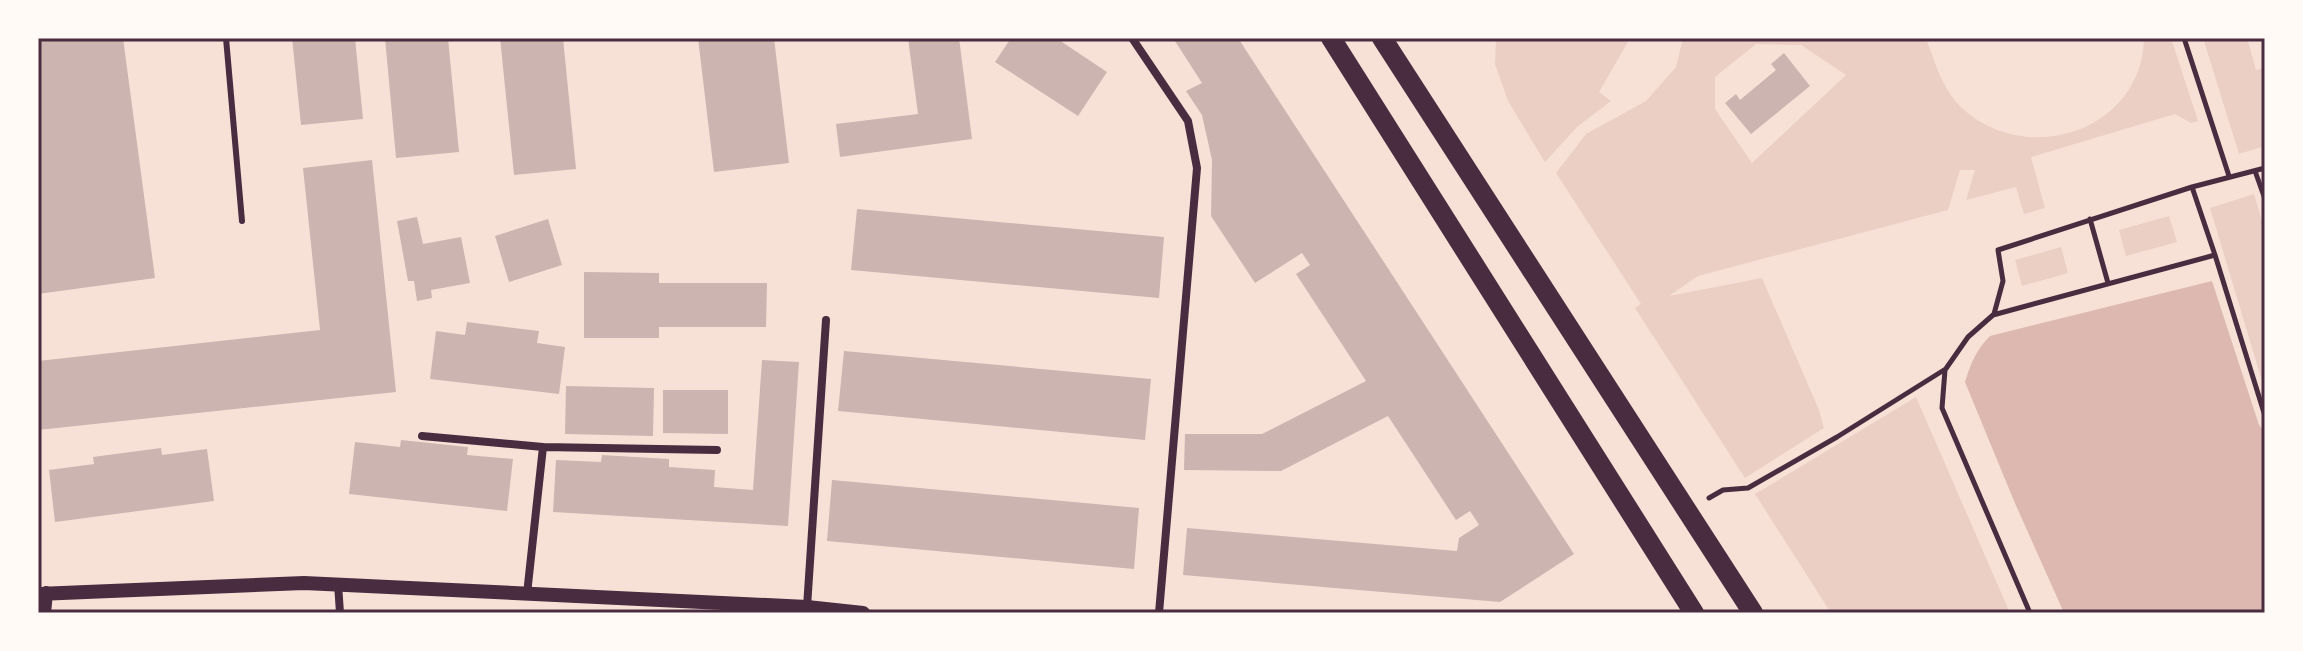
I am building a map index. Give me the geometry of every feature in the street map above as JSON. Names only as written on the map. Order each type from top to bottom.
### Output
[{"type":"main road","points":[[1331,38],[1694,613]]},
{"type":"main road","points":[[1382,38],[1753,613]]},
{"type":"street","points":[[1132,38],[1188,121],[1197,168],[1159,613]]},
{"type":"street","points":[[807,607],[826,320]]},
{"type":"street","points":[[422,436],[543,447],[717,450]]},
{"type":"street","points":[[527,594],[543,447]]},
{"type":"street","points":[[44,613],[42,593],[304,583],[807,607],[863,613]]},
{"type":"street","points":[[338,584],[340,613]]},
{"type":"lane","points":[[226,38],[242,221]]},
{"type":"path","points":[[2184,38],[2229,176]]},
{"type":"path","points":[[1993,315],[2003,281],[1998,250],[2192,187],[2265,168]]},
{"type":"path","points":[[2255,171],[2265,199]]},
{"type":"path","points":[[2192,187],[2265,416]]},
{"type":"path","points":[[2090,219],[2108,283]]},
{"type":"path","points":[[1687,510],[1723,490],[1748,488],[1945,370],[1968,337],[1993,315],[2215,255]]},
{"type":"path","points":[[1945,370],[1942,408],[2030,613]]},
{"type":"shaded area","points":[[1496,38],[1621,38],[1628,42],[1599,92],[1611,101],[1577,127],[1545,162],[1508,101],[1495,64]]},
{"type":"shaded area","points":[[1683,38],[1926,38],[1945,85],[1962,108],[1988,126],[2018,135],[2048,137],[2077,130],[2103,117],[2124,97],[2138,70],[2144,38],[2171,38],[2198,121],[2191,123],[2175,114],[2031,157],[2045,208],[2024,214],[2016,187],[1966,200],[1975,170],[1960,170],[1948,210],[1698,276],[1669,296],[1762,278],[1819,410],[1824,428],[1745,478],[1635,308],[1641,304],[1556,173],[1586,134],[1646,101],[1676,67]],"holes":[[[1756,44],[1801,45],[1846,75],[1752,163],[1715,109],[1715,77]]]},
{"type":"shaded area","points":[[2203,38],[2247,38],[2256,70],[2265,68],[2265,146],[2239,154]]},
{"type":"shaded area","points":[[2254,194],[2265,231],[2265,391],[2210,208]]},
{"type":"shaded area","points":[[2169,216],[2177,242],[2126,256],[2119,230]]},
{"type":"shaded area","points":[[2061,247],[2068,273],[2022,286],[2015,260]]},
{"type":"shaded area","points":[[2212,281],[2259,425],[2265,432],[2265,613],[2064,613],[1965,382],[1972,363],[1990,336]]},
{"type":"shaded area","points":[[1916,397],[2010,613],[1831,613],[1755,494]]},
{"type":"building","points":[[123,38],[155,278],[38,294],[38,40]]},
{"type":"building","points":[[292,38],[355,38],[363,119],[301,125]]},
{"type":"building","points":[[385,38],[448,38],[459,152],[396,158]]},
{"type":"building","points":[[500,38],[563,38],[576,169],[514,175]]},
{"type":"building","points":[[698,38],[774,38],[789,163],[714,172]]},
{"type":"building","points":[[908,38],[959,38],[972,139],[840,157],[836,124],[918,114]]},
{"type":"building","points":[[1011,38],[1056,38],[1107,72],[1078,116],[995,62]]},
{"type":"building","points":[[1173,38],[1238,38],[1574,554],[1500,602],[1183,575],[1187,528],[1457,551],[1459,538],[1479,525],[1470,511],[1456,520],[1388,416],[1281,471],[1184,470],[1185,434],[1262,434],[1366,381],[1296,274],[1310,265],[1302,253],[1255,283],[1211,216],[1212,160],[1202,115],[1186,91],[1202,83]]},
{"type":"building","points":[[1784,53],[1810,86],[1751,134],[1725,103],[1736,94],[1740,100],[1776,70],[1771,64]]},
{"type":"building","points":[[372,160],[396,392],[38,430],[38,361],[320,330],[303,168]]},
{"type":"building","points":[[857,209],[1164,237],[1159,298],[851,270]]},
{"type":"building","points":[[417,217],[423,244],[461,237],[470,283],[431,290],[432,298],[417,301],[414,281],[408,281],[397,221]]},
{"type":"building","points":[[548,219],[562,265],[509,282],[495,236]]},
{"type":"building","points":[[584,272],[659,273],[659,283],[767,283],[766,327],[659,327],[659,338],[584,338]]},
{"type":"building","points":[[467,322],[539,331],[537,343],[565,347],[559,394],[430,379],[436,331],[465,335]]},
{"type":"building","points":[[844,351],[1151,379],[1145,440],[838,411]]},
{"type":"building","points":[[762,360],[799,362],[788,526],[553,512],[556,460],[601,462],[602,455],[669,459],[669,467],[715,470],[714,487],[753,490]]},
{"type":"building","points":[[566,386],[654,388],[653,436],[565,434]]},
{"type":"building","points":[[663,390],[728,390],[728,434],[663,433]]},
{"type":"building","points":[[401,440],[468,447],[467,455],[513,459],[507,511],[349,494],[355,442],[400,447]]},
{"type":"building","points":[[161,448],[162,455],[207,449],[214,501],[55,522],[49,470],[94,464],[93,457]]},
{"type":"building","points":[[832,480],[1139,508],[1134,569],[827,541]]}]
